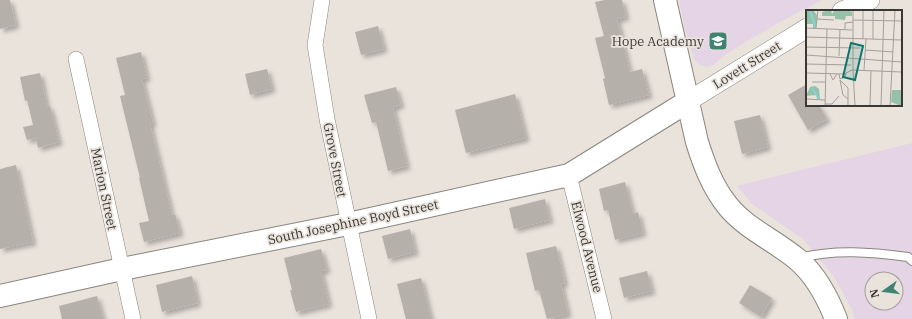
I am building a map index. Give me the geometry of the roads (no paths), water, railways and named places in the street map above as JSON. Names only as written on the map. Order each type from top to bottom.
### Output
[{"type":"main road","points":[[664,0],[702,160],[712,181],[728,205],[750,226],[796,258],[819,283],[828,299],[836,319]]},
{"type":"main road","name":"South Josephine Boyd Street","points":[[0,296],[122,269],[348,224],[568,175],[687,102]]},
{"type":"street","name":"Grove Street","points":[[322,0],[315,45],[327,119],[369,319]]},
{"type":"street","points":[[845,10],[870,0]]},
{"type":"street","name":"Lovett Street","points":[[687,102],[806,29]]},
{"type":"street","name":"Marion Street","points":[[76,59],[133,319]]},
{"type":"street","name":"Elwood Avenue","points":[[568,175],[604,319]]},
{"type":"lane","points":[[796,258],[818,253],[874,252],[908,258],[912,261]]},
{"type":"place","name":"Hope Academy","points":[[718,41]]}]
